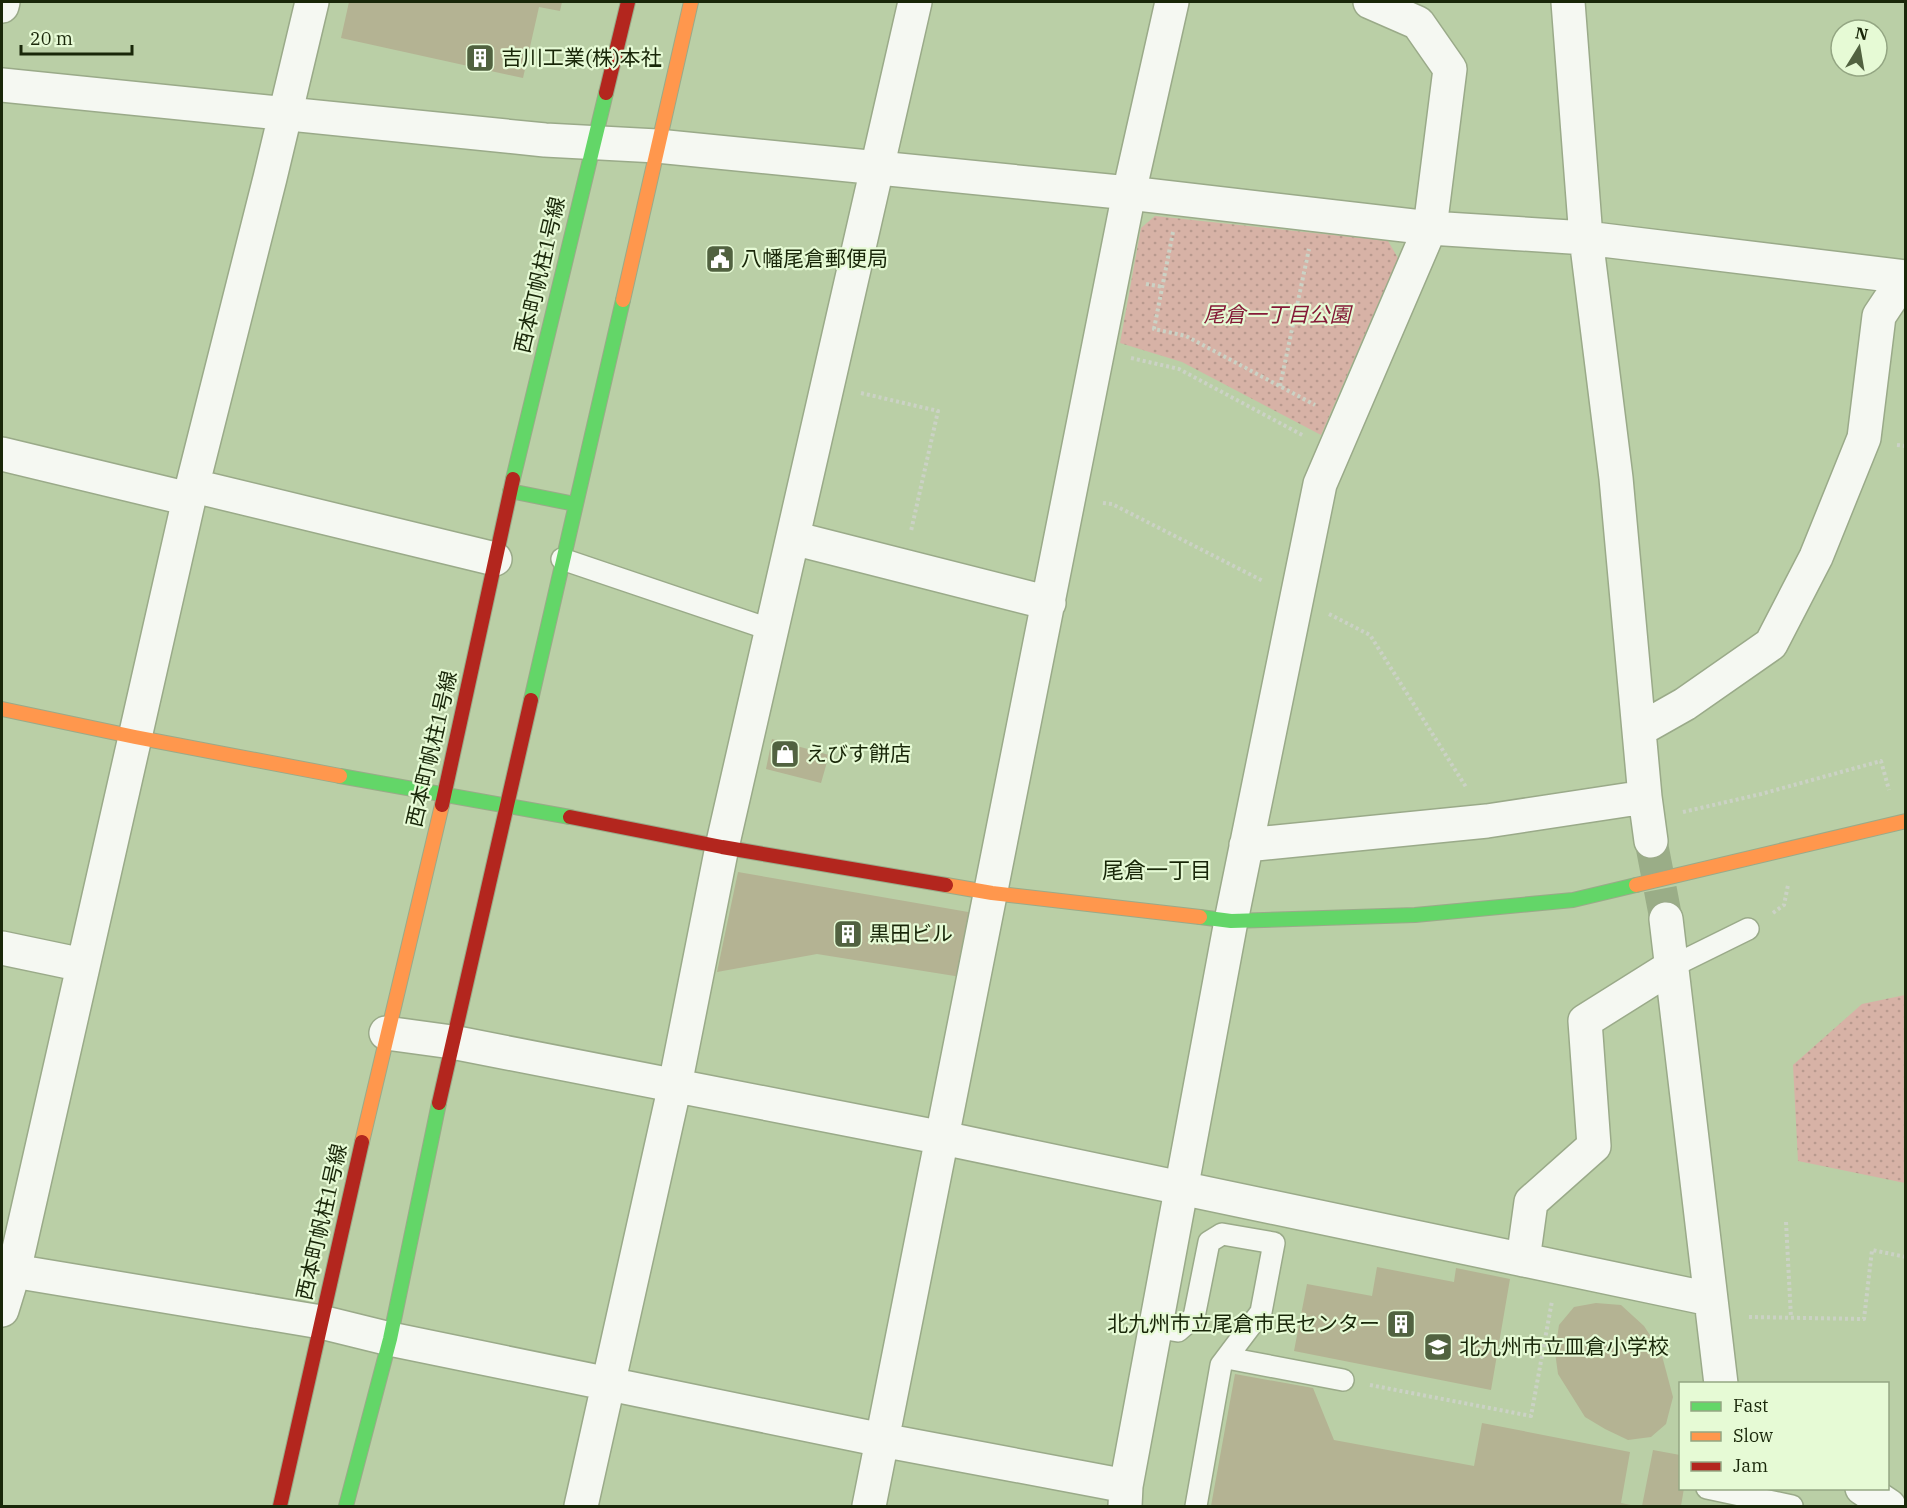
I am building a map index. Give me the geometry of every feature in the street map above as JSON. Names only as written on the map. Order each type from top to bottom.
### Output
[{"type":"street","points":[[2,1310],[8,1270],[83,966],[192,493],[312,2]]},
{"type":"street","name":"西本町帆柱1号線","points":[[280,1506],[386,1033],[444,795],[510,491],[628,2]]},
{"type":"street","points":[[346,1506],[390,1339],[452,1042],[691,2]]},
{"type":"street","points":[[581,1506],[675,1085],[722,847],[915,2]]},
{"type":"street","points":[[869,1506],[1130,193],[1172,2]]},
{"type":"street","points":[[8,1270],[321,1322],[390,1339],[882,1440],[1125,1496],[1154,1327],[1231,921],[1320,484],[1430,228],[1450,69],[1419,23],[1370,2]]},
{"type":"street","points":[[1246,845],[1487,821],[1648,819],[1617,489],[1586,238],[1568,2]]},
{"type":"street","points":[[2,84],[545,140],[657,146],[878,170],[1130,193],[1430,228],[1586,238],[1905,277],[1880,316],[1864,438],[1816,557],[1771,644],[1685,704],[1639,730]]},
{"type":"street","points":[[2,454],[495,559]]},
{"type":"street","points":[[510,491],[575,504]]},
{"type":"street","points":[[793,538],[1049,603]]},
{"type":"street","points":[[2,709],[135,738],[507,805],[722,847],[992,893],[1231,921],[1415,915],[1573,900],[1905,821]]},
{"type":"street","points":[[1666,919],[1721,1382]]},
{"type":"street","points":[[2,948],[83,966]]},
{"type":"street","points":[[1523,1260],[1531,1202],[1594,1146],[1585,1021],[1671,967]]},
{"type":"street","points":[[386,1033],[452,1042],[943,1138],[1523,1260],[1711,1308]]},
{"type":"street","points":[[1865,1490],[1889,1506]]},
{"type":"lane","points":[[562,559],[772,630]]},
{"type":"lane","points":[[1671,967],[1748,929]]},
{"type":"lane","points":[[1154,1327],[1178,1331],[1194,1317],[1209,1242],[1222,1234],[1274,1243],[1261,1312],[1221,1365],[1196,1506]]},
{"type":"lane","points":[[1227,1358],[1343,1380]]},
{"type":"lane","points":[[1716,1490],[1792,1506]]},
{"type":"path","points":[[1180,199],[1154,329],[1186,336],[1347,422]]},
{"type":"path","points":[[1280,386],[1309,248]]},
{"type":"path","points":[[1099,351],[1179,369],[1334,452]]},
{"type":"path","points":[[828,385],[938,411],[903,566]]},
{"type":"path","points":[[1648,819],[1761,794],[1881,761]]},
{"type":"path","points":[[1748,929],[1784,905],[1797,846]]},
{"type":"path","points":[[1786,1222],[1791,1318]]},
{"type":"path","points":[[1711,1308],[1791,1318],[1864,1319],[1872,1250],[1905,1257]]},
{"type":"path","points":[[1343,1380],[1531,1416],[1554,1291]]},
{"type":"green space","name":"尾倉一丁目公園","points":[[1155,216],[1388,241],[1398,258],[1321,435],[1182,362],[1120,343],[1141,228]]},
{"type":"green space","points":[[1905,995],[1905,1183],[1798,1161],[1793,1065],[1862,1004]]},
{"type":"building","name":"吉川工業(株)本社","points":[[349,2],[562,2],[560,11],[539,7],[523,78],[341,38]]},
{"type":"building","points":[[772,739],[829,755],[821,783],[766,769]]},
{"type":"building","name":"黒田ビル","points":[[738,872],[974,913],[961,977],[817,954],[717,972]]},
{"type":"building","name":"北九州市立尾倉市民センター","points":[[1377,1267],[1454,1282],[1456,1268],[1510,1279],[1491,1390],[1294,1351],[1307,1284],[1372,1296]]},
{"type":"building","points":[[1596,1303],[1621,1305],[1644,1326],[1661,1352],[1673,1397],[1666,1424],[1651,1437],[1628,1440],[1585,1417],[1558,1374],[1555,1352],[1559,1325],[1574,1307]]},
{"type":"building","points":[[1235,1374],[1313,1388],[1334,1440],[1474,1466],[1482,1423],[1630,1452],[1621,1503],[1636,1506],[1211,1506]]},
{"type":"building","points":[[1653,1450],[1679,1455],[1679,1490],[1684,1490],[1681,1506],[1642,1506]]},
{"type":"tunnel","points":[[1651,841],[1666,919]]},
{"type":"traffic: fast","points":[[513,479],[606,93]]},
{"type":"traffic: fast","points":[[531,700],[623,300]]},
{"type":"traffic: fast","points":[[510,491],[575,504]]},
{"type":"traffic: fast","points":[[340,776],[570,817]]},
{"type":"traffic: fast","points":[[1200,917],[1231,921],[1415,915],[1573,900],[1636,885]]},
{"type":"traffic: fast","points":[[346,1506],[390,1339],[439,1103]]},
{"type":"traffic: slow","points":[[623,300],[691,2]]},
{"type":"traffic: slow","points":[[2,709],[340,776]]},
{"type":"traffic: slow","points":[[362,1142],[442,805]]},
{"type":"traffic: slow","points":[[1636,885],[1906,821]]},
{"type":"traffic: slow","points":[[946,885],[992,893],[1200,917]]},
{"type":"traffic: jam","points":[[606,93],[628,2]]},
{"type":"traffic: jam","points":[[442,805],[513,479]]},
{"type":"traffic: jam","points":[[439,1103],[531,700]]},
{"type":"traffic: jam","points":[[570,817],[722,847],[946,885]]},
{"type":"traffic: jam","points":[[280,1506],[362,1142]]},
{"type":"place","name":"吉川工業(株)本社","points":[[480,58]]},
{"type":"place","name":"八幡尾倉郵便局","points":[[720,259]]},
{"type":"place","name":"えびす餅店","points":[[785,754]]},
{"type":"place","name":"黒田ビル","points":[[848,934]]},
{"type":"place","name":"北九州市立尾倉市民センター","points":[[1401,1324]]},
{"type":"place","name":"北九州市立皿倉小学校","points":[[1438,1347]]},
{"type":"district","name":"尾倉一丁目","points":[[1157,870]]}]
